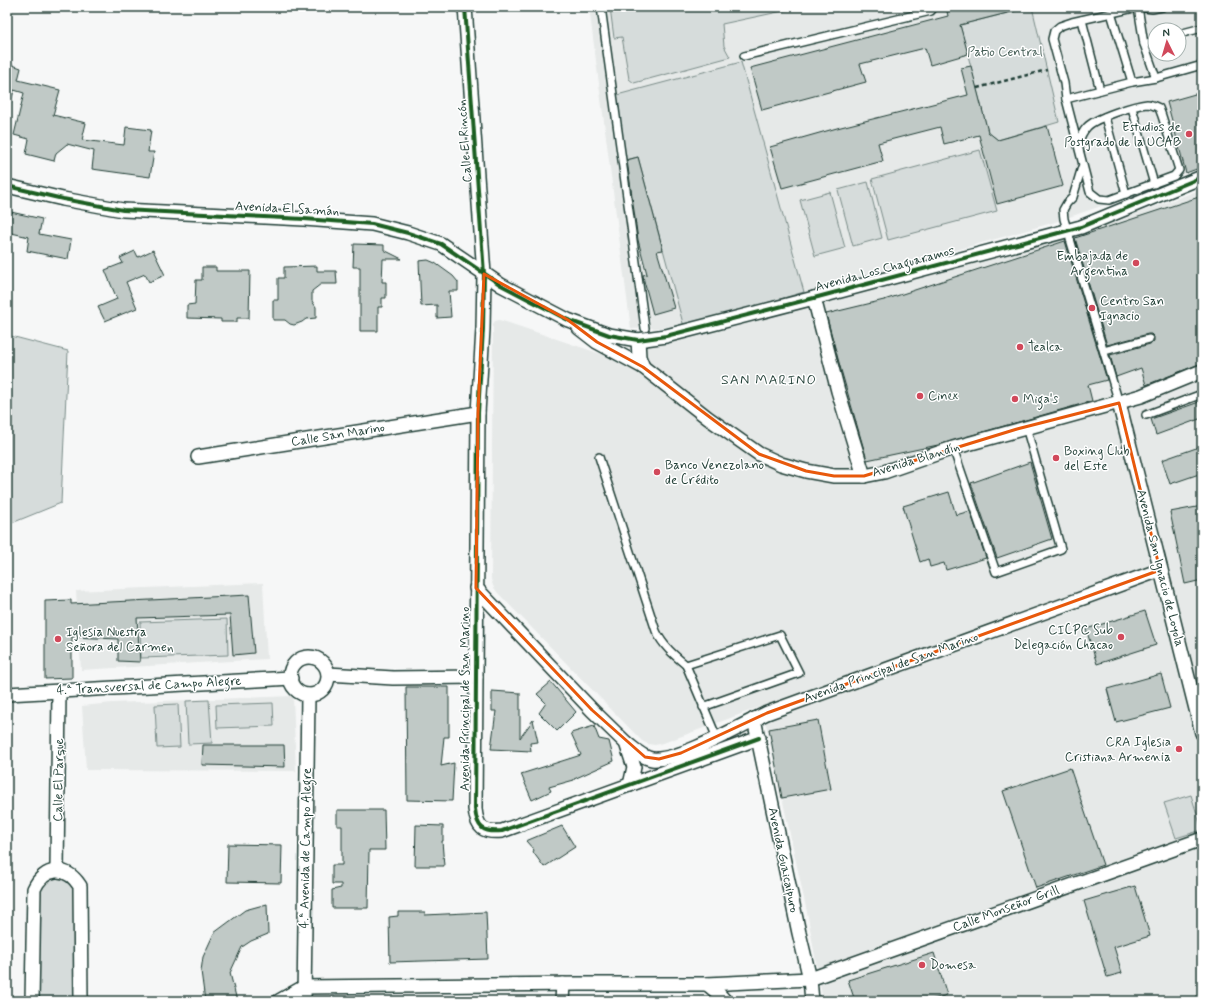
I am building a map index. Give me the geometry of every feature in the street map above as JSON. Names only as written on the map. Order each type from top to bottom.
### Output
[{"type":"street","name":"Calle El Rincón","points":[[465,7],[484,274]]},
{"type":"street","name":"Avenida Los Chaguaramos","points":[[568,320],[609,335],[638,340],[666,336],[1082,227],[1202,177]]},
{"type":"street","name":"Avenida El Samán","points":[[7,186],[63,199],[123,210],[372,224],[408,233],[441,244],[501,285],[568,320]]},
{"type":"street","name":"Avenida Principal de San Marino","points":[[484,274],[483,328],[478,413],[476,820],[483,829],[492,832],[502,831],[759,738]]},
{"type":"street","points":[[814,298],[838,391],[864,476]]},
{"type":"street","name":"Avenida Blandín","points":[[568,320],[597,342],[643,367],[708,418],[759,454],[781,464],[806,471],[834,476],[864,476],[884,472],[953,448],[1119,403],[1141,396],[1202,371]]},
{"type":"street","points":[[638,340],[639,357],[643,367]]},
{"type":"street","name":"Avenida San Ignacio de Loyola","points":[[1119,403],[1202,733]]},
{"type":"street","name":"Calle San Marino","points":[[198,457],[478,413]]},
{"type":"street","name":"Avenida Principal de San Marino","points":[[476,588],[592,710],[626,743],[646,757],[659,759],[681,753],[717,738],[767,713],[1160,570]]},
{"type":"street","points":[[307,658],[312,658],[323,663],[328,674],[326,684],[323,689],[319,692],[308,695],[299,692],[295,688],[291,678],[291,673],[296,663],[307,658]]},
{"type":"street","points":[[328,674],[393,678],[476,677]]},
{"type":"street","name":"4.ª Transversal de Campo Alegre","points":[[7,694],[291,678]]},
{"type":"street","name":"Calle El Parque","points":[[57,870],[59,691]]},
{"type":"street","name":"4.ª Avenida de Campo Alegre","points":[[304,1001],[308,695]]},
{"type":"street","name":"Avenida Guaicaipuro","points":[[754,719],[784,865],[810,979],[812,1001]]},
{"type":"street","name":"Avenida Principal de San Marino","points":[[626,743],[634,767],[630,785]]},
{"type":"street","name":"Calle Monseñor Grill","points":[[304,987],[707,984],[810,979],[1202,838]]},
{"type":"street","points":[[32,1001],[34,889],[37,882],[42,877],[49,872],[57,870],[64,871],[76,879],[80,886],[81,1001]]},
{"type":"street","points":[[562,984],[562,1001]]},
{"type":"street","points":[[707,984],[718,992],[724,1001]]},
{"type":"street","points":[[279,1001],[304,987]]},
{"type":"lane","points":[[601,7],[646,328]]},
{"type":"lane","points":[[744,56],[931,10],[934,7]]},
{"type":"lane","points":[[1078,144],[1086,127],[1092,123],[1105,117],[1148,104],[1159,108],[1179,170],[1174,176],[1109,200],[1099,199],[1090,192],[1066,99],[1064,83],[1052,39],[1054,31],[1060,26],[1138,7],[1152,9],[1162,7]]},
{"type":"lane","points":[[1138,7],[1144,44],[1156,78]]},
{"type":"lane","points":[[1111,13],[1132,82]]},
{"type":"lane","points":[[1082,20],[1100,90]]},
{"type":"lane","points":[[1187,32],[1202,28]]},
{"type":"lane","points":[[1066,99],[1132,82],[1156,78],[1202,65]]},
{"type":"lane","points":[[1132,108],[1154,184]]},
{"type":"lane","points":[[1105,117],[1126,194]]},
{"type":"lane","points":[[1083,165],[1073,197],[1066,203],[1063,210],[1067,231],[1119,403]]},
{"type":"lane","points":[[1104,351],[1149,339]]},
{"type":"lane","points":[[1146,415],[1202,394]]},
{"type":"lane","points":[[953,448],[996,572],[1061,549],[1026,427]]},
{"type":"lane","points":[[599,457],[660,641],[686,665],[717,738]]},
{"type":"lane","points":[[686,665],[780,635],[799,673],[703,707]]},
{"type":"path","points":[[977,88],[1047,70]]},
{"type":"highlighted area","points":[[484,274],[568,320],[597,342],[643,367],[759,454],[806,471],[834,476],[864,476],[1017,429],[1119,403],[1160,570],[767,713],[681,753],[659,759],[645,757],[592,710],[476,588],[478,413]]},
{"type":"shaded area","points":[[589,7],[1202,7],[1202,92],[1167,102],[1186,173],[1170,179],[1171,182],[1052,223],[684,327],[631,329]]},
{"type":"shaded area","points":[[1202,189],[1202,1001],[823,1001],[808,917],[767,728],[760,707],[666,742],[655,745],[648,744],[642,741],[497,592],[493,586],[491,579],[493,324],[495,321],[499,320],[610,357],[649,345],[679,340],[1080,235]]},
{"type":"shaded area","points":[[263,583],[267,659],[81,670],[76,591]]},
{"type":"shaded area","points":[[293,696],[296,771],[86,770],[82,706],[112,703]]},
{"type":"green space","points":[[610,7],[802,7],[722,24],[724,46],[730,57],[634,83],[629,79],[622,37],[614,38]]},
{"type":"green space","name":"Patio Central","points":[[1032,7],[1059,122],[998,140],[988,132],[960,25]]},
{"type":"green space","points":[[741,62],[804,292],[684,327],[638,157],[625,160],[617,95]]},
{"type":"green space","points":[[980,150],[997,211],[888,240],[872,179]]},
{"type":"green space","points":[[868,182],[882,238],[853,246],[838,190]]},
{"type":"green space","points":[[830,192],[845,248],[815,256],[800,200]]},
{"type":"green space","points":[[7,335],[68,351],[61,503],[7,525]]},
{"type":"green space","points":[[227,619],[228,655],[141,658],[140,622]]},
{"type":"green space","points":[[209,700],[212,743],[188,744],[186,701]]},
{"type":"green space","points":[[273,703],[274,726],[217,728],[216,705]]},
{"type":"green space","points":[[178,704],[180,747],[157,748],[155,705]]},
{"type":"green space","points":[[1191,795],[1202,830],[1176,838],[1164,803]]},
{"type":"green space","points":[[49,872],[75,879],[81,1001],[32,1001],[34,889]]},
{"type":"building","points":[[946,7],[1015,7],[1015,11],[960,25],[968,54],[930,65],[925,48],[860,64],[866,82],[762,110],[750,68],[948,16]]},
{"type":"building","points":[[7,63],[21,68],[18,80],[60,90],[53,115],[86,123],[82,140],[124,145],[126,127],[151,130],[148,152],[154,152],[150,177],[92,169],[94,151],[67,144],[56,153],[54,161],[26,154],[29,139],[14,135],[24,93],[14,90],[10,106],[7,105]]},
{"type":"building","points":[[971,66],[988,132],[998,140],[1047,126],[1063,186],[997,204],[979,135],[944,144],[940,127],[878,143],[883,161],[782,188],[770,147],[837,128],[968,95],[961,68]]},
{"type":"building","name":"Estudios de Postgrado de la UCAB","points":[[1202,92],[1202,167],[1186,173],[1167,102]]},
{"type":"building","points":[[638,157],[663,250],[657,251],[674,308],[653,314],[644,281],[643,275],[647,274],[638,240],[627,160]]},
{"type":"building","points":[[1202,196],[1202,363],[1146,385],[1141,368],[1116,377],[1110,355],[1150,344],[1154,341],[1154,337],[1151,334],[1148,334],[1107,345],[1075,238]]},
{"type":"building","points":[[11,212],[42,219],[39,234],[71,240],[68,259],[27,251],[29,237],[7,232]]},
{"type":"building","points":[[1065,241],[1107,380],[1088,385],[1092,401],[938,445],[867,460],[826,314],[884,300]]},
{"type":"building","points":[[354,244],[384,245],[384,250],[402,259],[383,259],[382,282],[386,282],[386,298],[382,298],[382,307],[378,307],[378,331],[360,331],[360,267],[353,267]]},
{"type":"building","points":[[153,250],[165,275],[149,282],[145,274],[126,282],[137,308],[105,321],[98,307],[117,299],[105,270],[123,263],[120,258],[135,251],[138,257]]},
{"type":"building","points":[[428,260],[435,263],[453,276],[458,282],[458,291],[449,291],[451,317],[437,318],[437,305],[421,306],[419,261]]},
{"type":"building","points":[[317,266],[317,271],[336,271],[337,284],[321,284],[312,291],[312,301],[316,307],[316,318],[306,319],[294,325],[285,320],[273,320],[273,300],[278,300],[278,278],[284,278],[284,267]]},
{"type":"building","points":[[202,267],[216,267],[216,271],[250,271],[249,318],[237,318],[237,322],[221,322],[221,319],[187,318],[187,305],[195,304],[196,280],[202,280]]},
{"type":"building","points":[[1202,401],[1202,418],[1156,435],[1151,419]]},
{"type":"building","points":[[1202,446],[1202,473],[1170,484],[1162,460]]},
{"type":"building","points":[[1030,462],[1052,539],[997,558],[971,483]]},
{"type":"building","points":[[949,492],[956,515],[970,511],[986,558],[946,570],[944,563],[930,567],[928,559],[920,562],[903,506]]},
{"type":"building","points":[[1202,506],[1202,580],[1185,584],[1170,512]]},
{"type":"building","points":[[249,595],[254,653],[233,655],[230,615],[137,618],[140,662],[118,661],[118,639],[72,637],[72,678],[45,679],[45,601],[71,600],[71,604]]},
{"type":"building","name":"CICPC Sub Delegación Chacao","points":[[1145,611],[1156,645],[1097,664],[1086,629]]},
{"type":"building","points":[[1161,674],[1170,708],[1116,722],[1107,689]]},
{"type":"building","points":[[551,682],[576,712],[557,731],[539,713],[546,703],[537,694]]},
{"type":"building","points":[[406,687],[449,687],[449,737],[444,737],[441,766],[454,763],[452,801],[407,800]]},
{"type":"building","points":[[492,691],[520,693],[520,738],[533,720],[538,742],[530,743],[531,751],[491,749],[496,711],[492,711]]},
{"type":"building","points":[[818,720],[831,789],[782,798],[769,729]]},
{"type":"building","points":[[594,726],[599,739],[609,741],[614,761],[574,780],[549,787],[551,791],[532,800],[521,774],[581,755],[571,733]]},
{"type":"building","points":[[203,745],[284,745],[285,767],[202,765]]},
{"type":"building","points":[[1070,768],[1103,865],[1036,888],[1003,791]]},
{"type":"building","points":[[337,810],[384,810],[385,850],[369,850],[368,908],[332,908],[332,890],[341,888],[341,884],[332,884],[332,865],[342,865],[342,826],[337,826]]},
{"type":"building","points":[[416,825],[443,826],[442,841],[444,866],[415,866]]},
{"type":"building","points":[[562,826],[575,847],[544,867],[533,852],[534,850],[526,841]]},
{"type":"building","points":[[228,844],[282,845],[281,883],[227,882]]},
{"type":"building","points":[[1135,886],[1150,936],[1114,947],[1122,973],[1107,977],[1084,901]]},
{"type":"building","points":[[267,904],[268,934],[251,941],[242,947],[230,973],[236,997],[229,1001],[205,1001],[201,971],[203,957],[214,933],[245,910]]},
{"type":"building","points":[[398,912],[425,912],[425,915],[486,912],[488,959],[390,962],[389,917],[398,916]]},
{"type":"building","points":[[934,953],[947,995],[927,1001],[855,1001],[848,980]]},
{"type":"cycle path","points":[[465,7],[484,274],[483,329],[478,413],[475,809],[477,821],[479,825],[486,830],[502,831],[759,738]]},
{"type":"cycle path","points":[[7,186],[63,199],[123,210],[372,224],[408,233],[441,244],[501,285],[568,320],[609,335],[638,340],[666,336],[1081,227],[1202,177]]},
{"type":"place","name":"Estudios de Postgrado de la UCAB","points":[[1189,134]]},
{"type":"place","name":"Embajada de Argentina","points":[[1136,263]]},
{"type":"place","name":"Centro San Ignacio","points":[[1092,308]]},
{"type":"place","name":"Tealca","points":[[1020,347]]},
{"type":"place","name":"Cinex","points":[[920,396]]},
{"type":"place","name":"Miga's","points":[[1015,399]]},
{"type":"place","name":"Boxing Club del Este","points":[[1056,458]]},
{"type":"place","name":"Banco Venezolano de Crédito","points":[[657,472]]},
{"type":"place","name":"CICPC Sub Delegación Chacao","points":[[1121,637]]},
{"type":"place","name":"Iglesia Nuestra Señora del Carmen","points":[[58,639]]},
{"type":"place","name":"CRA Iglesia Cristiana Armenia","points":[[1179,749]]},
{"type":"place","name":"Domesa","points":[[922,965]]},
{"type":"district","name":"SAN MARINO","points":[[769,380]]}]
